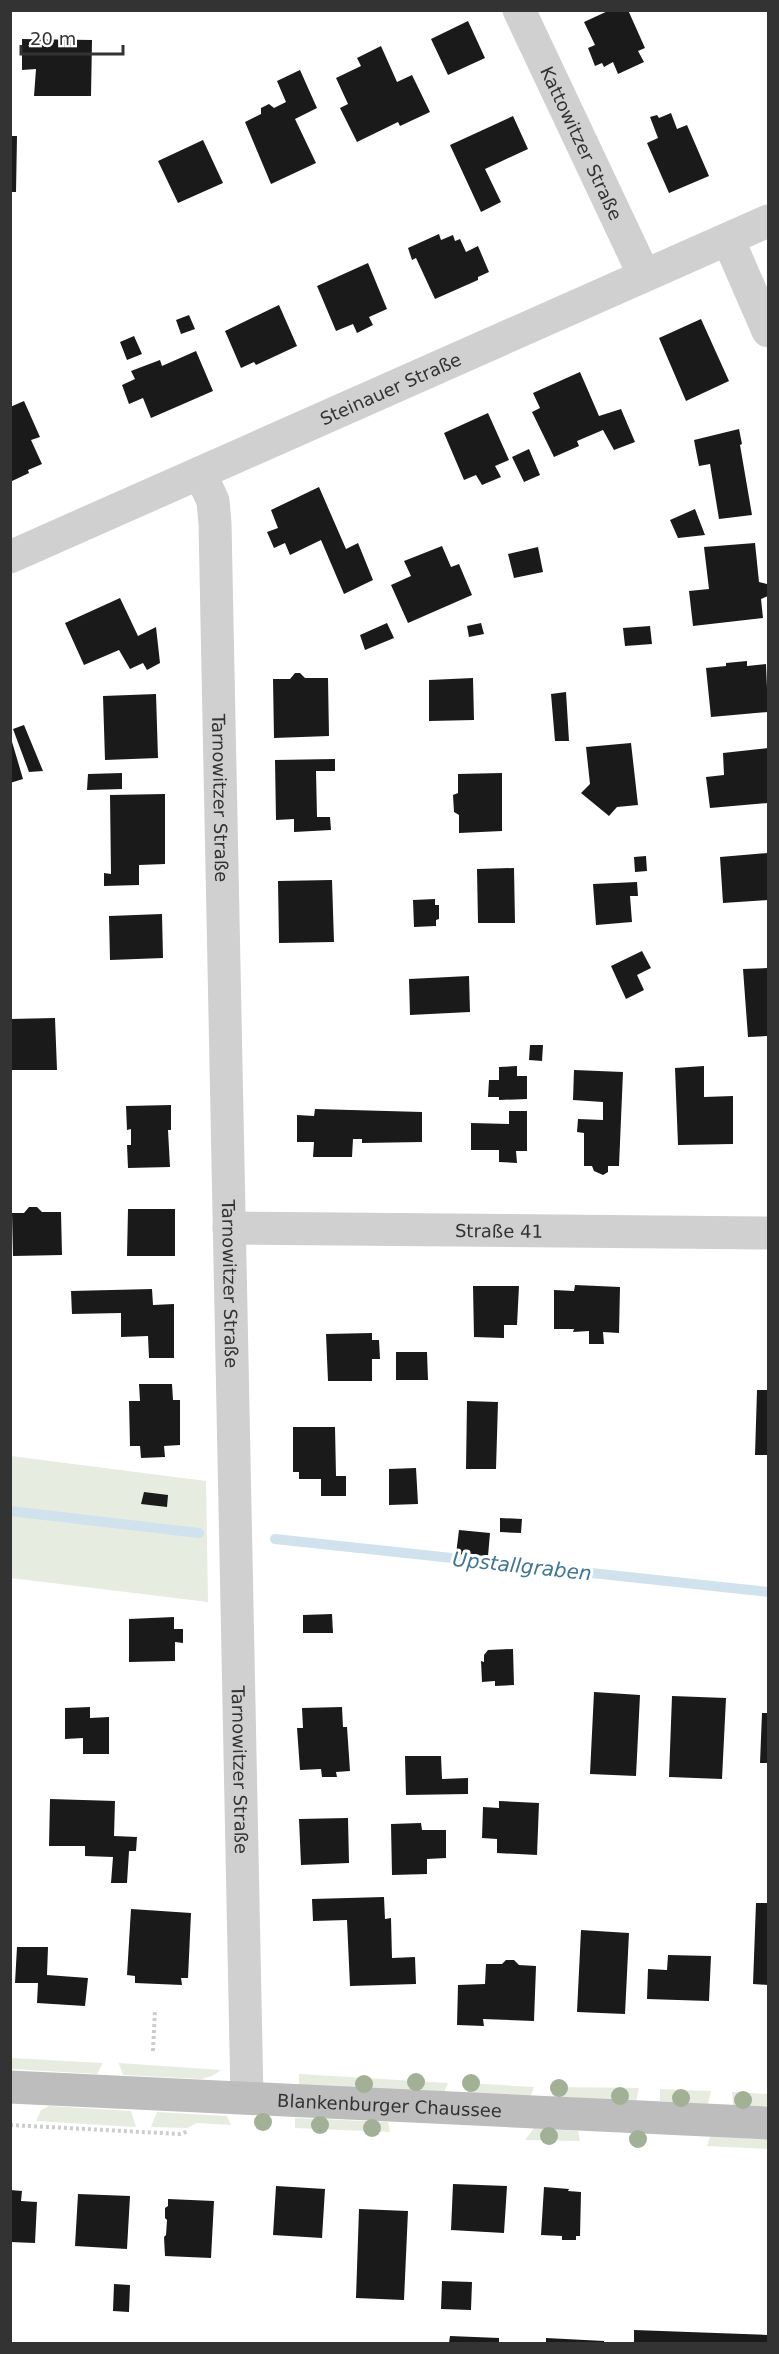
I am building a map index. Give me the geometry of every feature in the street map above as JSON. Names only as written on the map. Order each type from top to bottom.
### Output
[{"type":"main road","name":"Blankenburger Chaussee","points":[[10,2087],[768,2123]]},
{"type":"street","name":"Kattowitzer Straße","points":[[519,10],[644,275]]},
{"type":"street","name":"Steinauer Straße","points":[[10,557],[768,221]]},
{"type":"street","points":[[728,239],[768,331]]},
{"type":"street","name":"Tarnowitzer Straße","points":[[200,473],[213,501],[215,523],[248,2098]]},
{"type":"street","name":"Straße 41","points":[[229,1228],[768,1233]]},
{"type":"path","points":[[153,2051],[155,2010]]},
{"type":"shaded area","points":[[11,1456],[206,1481],[208,1602],[11,1578]]},
{"type":"shaded area","points":[[11,2058],[103,2063],[97,2074],[11,2069]]},
{"type":"shaded area","points":[[119,2063],[221,2070],[201,2079],[123,2075]]},
{"type":"shaded area","points":[[299,2074],[448,2083],[443,2094],[299,2089]]},
{"type":"shaded area","points":[[469,2083],[534,2087],[530,2098],[467,2095]]},
{"type":"shaded area","points":[[554,2087],[639,2088],[636,2101],[553,2099]]},
{"type":"shaded area","points":[[660,2089],[711,2091],[708,2104],[660,2101]]},
{"type":"shaded area","points":[[732,2092],[768,2094],[768,2106],[733,2105]]},
{"type":"shaded area","points":[[49,2106],[131,2111],[136,2127],[36,2121],[41,2110]]},
{"type":"shaded area","points":[[157,2112],[227,2116],[231,2125],[197,2123],[187,2128],[151,2127]]},
{"type":"shaded area","points":[[295,2118],[388,2122],[390,2132],[295,2128]]},
{"type":"shaded area","points":[[534,2128],[578,2131],[580,2141],[525,2140]]},
{"type":"shaded area","points":[[710,2137],[768,2139],[768,2149],[707,2146]]},
{"type":"building","points":[[610,10],[628,10],[645,48],[638,51],[644,62],[618,74],[613,62],[604,67],[602,63],[595,66],[588,48],[595,45],[584,22]]},
{"type":"building","points":[[468,21],[485,58],[448,75],[431,39]]},
{"type":"building","points":[[22,39],[92,40],[91,96],[34,96],[36,69],[22,70]]},
{"type":"building","points":[[381,46],[397,82],[412,75],[430,112],[400,126],[398,122],[357,142],[340,108],[348,104],[336,78],[361,66],[357,58]]},
{"type":"building","points":[[300,70],[317,108],[295,119],[316,163],[271,184],[245,122],[261,114],[261,108],[269,104],[274,108],[286,102],[277,81]]},
{"type":"building","points":[[671,113],[677,129],[687,125],[709,176],[669,193],[647,143],[658,138],[650,117],[657,115],[659,118]]},
{"type":"building","points":[[513,116],[528,149],[485,169],[501,202],[481,212],[450,145]]},
{"type":"building","points":[[10,136],[17,136],[16,192],[10,192]]},
{"type":"building","points":[[203,140],[223,183],[178,203],[158,161]]},
{"type":"building","points":[[439,234],[441,240],[453,235],[455,241],[460,239],[466,252],[478,246],[489,272],[478,277],[478,280],[435,299],[416,258],[412,260],[408,248]]},
{"type":"building","points":[[368,263],[387,309],[369,317],[373,325],[357,333],[353,324],[336,331],[317,286]]},
{"type":"building","points":[[279,305],[297,346],[256,365],[254,362],[241,368],[225,331]]},
{"type":"building","points":[[189,315],[195,329],[181,334],[176,320]]},
{"type":"building","points":[[701,319],[729,381],[686,401],[659,338]]},
{"type":"building","points":[[134,336],[142,354],[127,360],[120,342]]},
{"type":"building","points":[[196,351],[213,391],[151,418],[143,398],[129,404],[122,385],[135,379],[131,371],[160,360],[162,366]]},
{"type":"building","points":[[580,372],[599,416],[621,409],[635,442],[614,450],[603,430],[577,441],[579,446],[554,457],[532,412],[540,408],[533,393]]},
{"type":"building","points":[[24,401],[40,437],[31,440],[42,464],[10,482],[10,407]]},
{"type":"building","points":[[488,413],[509,460],[495,466],[501,477],[482,485],[476,475],[464,480],[444,433]]},
{"type":"building","points":[[739,429],[752,515],[719,519],[710,464],[699,466],[694,440]]},
{"type":"building","points":[[529,449],[540,475],[524,482],[512,457]]},
{"type":"building","points":[[319,487],[346,549],[358,543],[373,580],[344,594],[321,540],[290,555],[285,543],[274,548],[267,532],[278,528],[271,510]]},
{"type":"building","points":[[695,509],[705,535],[678,538],[670,520]]},
{"type":"building","points":[[755,543],[759,582],[767,584],[768,596],[761,599],[763,618],[693,626],[689,591],[709,589],[704,547]]},
{"type":"building","points":[[442,546],[451,567],[459,564],[472,595],[408,623],[391,585],[411,576],[404,561]]},
{"type":"building","points":[[538,547],[543,572],[514,578],[508,554]]},
{"type":"building","points":[[120,598],[138,636],[156,627],[160,663],[147,670],[143,663],[130,669],[119,650],[84,665],[65,623]]},
{"type":"building","points":[[387,623],[394,638],[365,650],[360,635]]},
{"type":"building","points":[[481,623],[484,634],[469,637],[467,626]]},
{"type":"building","points":[[650,626],[652,644],[625,646],[623,628]]},
{"type":"building","points":[[747,661],[747,666],[766,664],[768,712],[711,717],[706,668]]},
{"type":"building","points":[[295,673],[300,673],[305,678],[328,678],[329,736],[274,738],[273,679],[290,679]]},
{"type":"building","points":[[473,678],[474,720],[429,721],[429,680]]},
{"type":"building","points":[[566,692],[569,741],[555,741],[551,694]]},
{"type":"building","points":[[156,694],[158,758],[105,760],[103,696]]},
{"type":"building","points":[[24,725],[43,771],[29,772],[13,729]]},
{"type":"building","points":[[10,735],[23,779],[10,783]]},
{"type":"building","points":[[631,743],[638,805],[617,807],[609,816],[581,793],[590,784],[586,747]]},
{"type":"building","points":[[768,748],[768,803],[710,808],[706,777],[724,775],[723,753]]},
{"type":"building","points":[[335,759],[335,771],[316,771],[317,817],[330,817],[331,830],[294,832],[294,819],[276,820],[275,760]]},
{"type":"building","points":[[122,773],[122,789],[87,790],[88,774]]},
{"type":"building","points":[[502,773],[502,831],[459,833],[459,815],[454,812],[453,795],[458,793],[458,774]]},
{"type":"building","points":[[165,794],[165,864],[139,865],[139,885],[104,886],[104,873],[111,874],[110,795]]},
{"type":"building","points":[[768,853],[768,900],[723,903],[720,857]]},
{"type":"building","points":[[646,856],[647,871],[635,872],[634,857]]},
{"type":"building","points":[[514,868],[515,923],[478,923],[477,869]]},
{"type":"building","points":[[332,880],[334,942],[279,943],[278,881]]},
{"type":"building","points":[[637,882],[638,896],[630,896],[632,922],[596,925],[593,884]]},
{"type":"building","points":[[435,899],[435,905],[439,905],[439,919],[436,920],[436,926],[414,927],[413,900]]},
{"type":"building","points":[[162,914],[163,958],[110,960],[109,916]]},
{"type":"building","points":[[642,951],[651,968],[637,975],[644,990],[626,999],[611,966]]},
{"type":"building","points":[[768,968],[768,1036],[748,1037],[743,969]]},
{"type":"building","points":[[469,976],[470,1012],[410,1015],[409,979]]},
{"type":"building","points":[[55,1018],[57,1070],[10,1070],[10,1019]]},
{"type":"building","points":[[530,1045],[543,1045],[542,1061],[529,1060]]},
{"type":"building","points":[[517,1066],[517,1076],[527,1076],[527,1099],[499,1100],[499,1097],[488,1097],[489,1080],[499,1080],[499,1067]]},
{"type":"building","points":[[704,1066],[704,1097],[733,1096],[733,1144],[678,1145],[675,1068]]},
{"type":"building","points":[[574,1070],[623,1072],[619,1166],[608,1166],[608,1172],[603,1175],[594,1171],[592,1166],[584,1166],[584,1133],[577,1132],[578,1119],[603,1120],[603,1102],[573,1100]]},
{"type":"building","points":[[171,1105],[171,1130],[168,1130],[170,1167],[128,1168],[127,1145],[131,1145],[131,1129],[127,1130],[126,1106]]},
{"type":"building","points":[[315,1109],[422,1112],[422,1142],[362,1143],[362,1139],[353,1139],[352,1157],[313,1157],[314,1142],[297,1142],[297,1115],[314,1116]]},
{"type":"building","points":[[509,1111],[527,1111],[527,1151],[516,1151],[517,1163],[499,1162],[499,1150],[471,1150],[471,1123],[509,1124]]},
{"type":"building","points":[[29,1207],[37,1207],[42,1212],[61,1212],[62,1255],[13,1256],[12,1213],[24,1213]]},
{"type":"building","points":[[128,1209],[175,1209],[175,1256],[127,1256]]},
{"type":"building","points":[[575,1285],[620,1287],[619,1333],[603,1332],[604,1344],[589,1344],[589,1331],[573,1332],[574,1329],[554,1329],[554,1290],[574,1291]]},
{"type":"building","points":[[473,1286],[519,1286],[517,1325],[504,1325],[504,1338],[474,1337]]},
{"type":"building","points":[[152,1289],[153,1305],[174,1304],[174,1358],[149,1358],[148,1336],[121,1337],[121,1313],[72,1314],[71,1291]]},
{"type":"building","points":[[372,1333],[372,1340],[379,1340],[380,1359],[372,1359],[372,1381],[328,1381],[326,1334]]},
{"type":"building","points":[[396,1352],[427,1352],[428,1380],[396,1380]]},
{"type":"building","points":[[139,1384],[172,1384],[173,1400],[180,1400],[180,1445],[164,1446],[165,1457],[141,1458],[140,1446],[130,1446],[129,1401],[140,1401]]},
{"type":"building","points":[[757,1390],[768,1390],[768,1455],[755,1455]]},
{"type":"building","points":[[467,1401],[498,1402],[496,1469],[466,1469]]},
{"type":"building","points":[[293,1427],[335,1427],[336,1476],[346,1476],[346,1496],[321,1496],[321,1479],[299,1479],[299,1472],[293,1472]]},
{"type":"building","points":[[416,1468],[418,1504],[389,1505],[389,1469]]},
{"type":"building","points":[[144,1492],[168,1495],[167,1507],[141,1504]]},
{"type":"building","points":[[500,1518],[522,1519],[521,1533],[500,1532]]},
{"type":"building","points":[[459,1530],[490,1533],[488,1556],[456,1554]]},
{"type":"building","points":[[332,1614],[333,1633],[303,1633],[303,1615]]},
{"type":"building","points":[[174,1617],[174,1629],[183,1629],[183,1643],[175,1642],[175,1661],[129,1662],[129,1619]]},
{"type":"building","points":[[513,1649],[514,1685],[495,1686],[495,1681],[482,1682],[481,1661],[484,1662],[484,1655],[488,1650]]},
{"type":"building","points":[[594,1692],[640,1695],[636,1776],[590,1774]]},
{"type":"building","points":[[672,1696],[726,1698],[722,1779],[669,1777]]},
{"type":"building","points":[[90,1707],[90,1718],[109,1717],[109,1754],[83,1754],[83,1738],[65,1739],[65,1708]]},
{"type":"building","points":[[342,1707],[343,1727],[347,1727],[350,1771],[336,1772],[337,1777],[322,1777],[321,1769],[300,1770],[297,1728],[303,1728],[302,1708]]},
{"type":"building","points":[[762,1713],[768,1713],[768,1763],[760,1763]]},
{"type":"building","points":[[405,1756],[441,1756],[442,1779],[468,1778],[468,1794],[406,1795]]},
{"type":"building","points":[[50,1799],[115,1801],[114,1836],[137,1837],[136,1851],[129,1851],[127,1883],[111,1883],[113,1857],[85,1856],[85,1846],[49,1846]]},
{"type":"building","points":[[499,1801],[539,1803],[537,1855],[497,1853],[497,1839],[482,1838],[483,1807],[499,1808]]},
{"type":"building","points":[[348,1818],[349,1863],[301,1865],[299,1819]]},
{"type":"building","points":[[421,1823],[422,1830],[446,1830],[446,1858],[427,1859],[427,1874],[392,1875],[391,1824]]},
{"type":"building","points":[[384,1897],[385,1919],[391,1918],[392,1958],[415,1957],[416,1984],[350,1986],[347,1920],[313,1921],[312,1899]]},
{"type":"building","points":[[756,1903],[768,1903],[768,1985],[753,1984]]},
{"type":"building","points":[[131,1909],[191,1913],[188,1978],[181,1978],[182,1985],[135,1983],[135,1976],[127,1975]]},
{"type":"building","points":[[581,1930],[629,1933],[625,2014],[577,2012]]},
{"type":"building","points":[[17,1947],[48,1947],[47,1975],[88,1978],[85,2006],[37,2003],[38,1983],[15,1983]]},
{"type":"building","points":[[668,1955],[711,1956],[709,2001],[647,1999],[648,1969],[667,1970]]},
{"type":"building","points":[[506,1960],[514,1960],[519,1965],[536,1966],[534,2021],[483,2019],[484,2026],[457,2025],[458,1985],[485,1984],[486,1964],[502,1964]]},
{"type":"building","points":[[453,2184],[507,2186],[504,2233],[451,2230]]},
{"type":"building","points":[[276,2186],[325,2189],[322,2238],[273,2235]]},
{"type":"building","points":[[544,2187],[581,2192],[580,2236],[576,2236],[576,2240],[562,2240],[562,2236],[541,2235]]},
{"type":"building","points":[[10,2190],[22,2191],[21,2201],[37,2202],[35,2243],[10,2242]]},
{"type":"building","points":[[78,2194],[130,2196],[127,2249],[75,2246]]},
{"type":"building","points":[[168,2199],[214,2201],[211,2258],[165,2256],[164,2237],[167,2220],[165,2208],[168,2206]]},
{"type":"building","points":[[359,2209],[408,2211],[404,2300],[356,2298]]},
{"type":"building","points":[[442,2281],[472,2282],[471,2310],[441,2309]]},
{"type":"building","points":[[114,2284],[130,2285],[129,2312],[113,2311]]},
{"type":"building","points":[[634,2330],[768,2335],[768,2343],[634,2343]]},
{"type":"building","points":[[450,2336],[499,2338],[499,2343],[449,2343]]},
{"type":"building","points":[[546,2338],[604,2341],[604,2343],[546,2343]]},
{"type":"waterway","name":"Upstallgraben","points":[[10,1511],[199,1533]]},
{"type":"waterway","name":"Upstallgraben","points":[[275,1539],[768,1592]]}]
